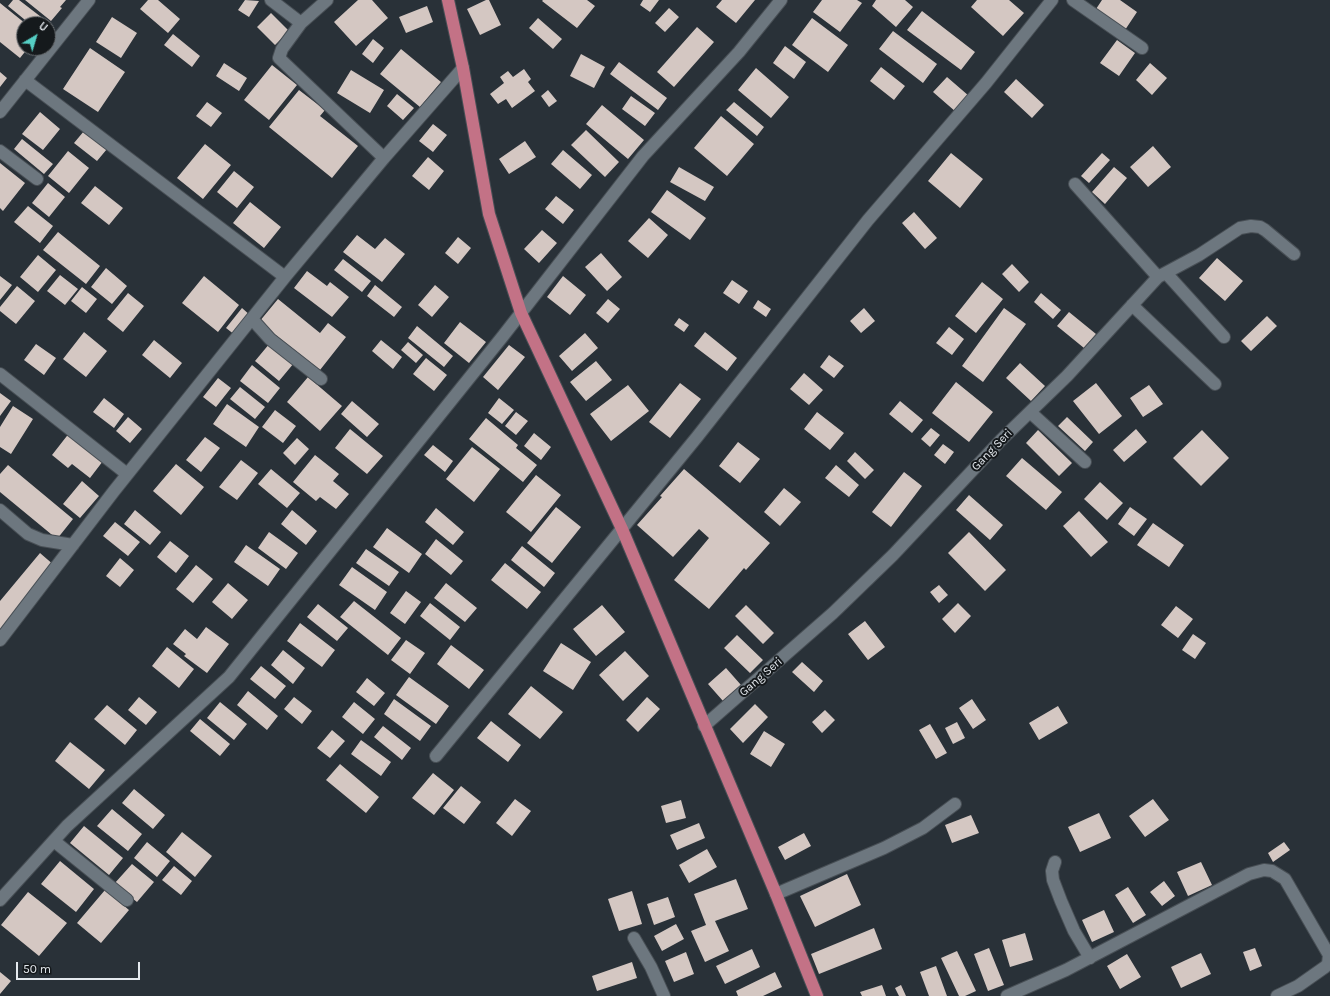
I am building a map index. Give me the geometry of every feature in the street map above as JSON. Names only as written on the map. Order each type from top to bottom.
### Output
[{"type":"main road","points":[[448,0],[463,68],[489,214],[521,313],[622,530],[776,894],[817,996]]},
{"type":"street","points":[[0,112],[89,0]]},
{"type":"street","points":[[271,0],[301,23]]},
{"type":"street","points":[[326,0],[301,23],[282,48],[279,58],[384,158]]},
{"type":"street","points":[[0,900],[67,826],[229,677],[521,313],[643,156],[739,52],[781,0]]},
{"type":"street","points":[[436,756],[622,530],[868,220],[986,83],[1052,0]]},
{"type":"street","points":[[1073,0],[1142,48]]},
{"type":"street","points":[[0,640],[127,474],[285,277],[384,158],[463,68]]},
{"type":"street","points":[[25,80],[285,277]]},
{"type":"street","points":[[0,151],[37,179]]},
{"type":"street","points":[[1075,184],[1224,337]]},
{"type":"street","name":"Gang Seri","points":[[704,726],[833,613],[893,555],[1030,412],[1067,376],[1132,305],[1162,275],[1199,255],[1240,228],[1251,226],[1260,227],[1265,230],[1294,254]]},
{"type":"street","points":[[1132,305],[1215,384]]},
{"type":"street","points":[[252,319],[270,338],[321,379]]},
{"type":"street","points":[[0,374],[127,474]]},
{"type":"street","points":[[1030,412],[1085,462]]},
{"type":"street","points":[[0,510],[28,534],[42,540],[73,545]]},
{"type":"street","points":[[776,894],[897,841],[923,828],[956,804]]},
{"type":"street","points":[[54,841],[127,900]]},
{"type":"street","points":[[1055,862],[1052,871],[1053,880],[1074,931],[1090,958]]},
{"type":"street","points":[[1007,996],[1023,993],[1249,874],[1264,870],[1272,871],[1285,879],[1329,955],[1328,964],[1325,967],[1298,986],[1277,996]]},
{"type":"street","points":[[634,938],[651,967],[664,996]]},
{"type":"building","points":[[13,0],[19,0],[40,16],[20,16],[8,6]]},
{"type":"building","points":[[25,0],[66,0],[55,16],[45,16]]},
{"type":"building","points":[[148,0],[158,0],[180,19],[168,33],[140,9]]},
{"type":"building","points":[[245,0],[259,1],[249,17],[238,10]]},
{"type":"building","points":[[358,0],[372,0],[388,18],[356,46],[334,22]]},
{"type":"building","points":[[489,0],[501,25],[480,35],[467,9]]},
{"type":"building","points":[[587,0],[595,6],[577,28],[542,1]]},
{"type":"building","points":[[643,0],[659,0],[650,12],[640,5]]},
{"type":"building","points":[[722,0],[755,0],[736,23],[716,7]]},
{"type":"building","points":[[822,0],[857,0],[862,3],[840,32],[813,12]]},
{"type":"building","points":[[876,0],[905,0],[913,7],[896,27],[872,6]]},
{"type":"building","points":[[977,0],[1009,0],[1024,13],[1003,36],[971,7]]},
{"type":"building","points":[[1102,0],[1120,0],[1137,12],[1125,30],[1096,9]]},
{"type":"building","points":[[0,3],[16,16],[16,55],[0,42]]},
{"type":"building","points":[[427,6],[433,22],[406,33],[399,17]]},
{"type":"building","points":[[669,8],[679,17],[665,32],[655,23]]},
{"type":"building","points":[[922,11],[975,52],[961,70],[907,30]]},
{"type":"building","points":[[271,13],[289,31],[275,45],[257,27]]},
{"type":"building","points":[[112,17],[137,33],[121,58],[96,42]]},
{"type":"building","points":[[538,18],[562,39],[553,49],[529,28]]},
{"type":"building","points":[[812,18],[848,45],[828,72],[792,45]]},
{"type":"building","points":[[697,27],[714,42],[674,87],[657,72]]},
{"type":"building","points":[[893,31],[937,64],[923,83],[879,49]]},
{"type":"building","points":[[173,34],[200,56],[192,67],[164,45]]},
{"type":"building","points":[[373,39],[384,48],[373,63],[362,54]]},
{"type":"building","points":[[1117,40],[1135,53],[1119,76],[1100,63]]},
{"type":"building","points":[[785,46],[806,62],[794,79],[773,63]]},
{"type":"building","points":[[90,48],[125,72],[98,112],[63,89]]},
{"type":"building","points":[[401,49],[441,82],[420,107],[380,74]]},
{"type":"building","points":[[581,54],[605,67],[594,88],[570,76]]},
{"type":"building","points":[[619,62],[667,98],[658,110],[610,74]]},
{"type":"building","points":[[224,63],[247,78],[239,91],[216,76]]},
{"type":"building","points":[[1150,63],[1167,78],[1152,95],[1136,80]]},
{"type":"building","points":[[272,65],[297,85],[269,120],[244,100]]},
{"type":"building","points":[[881,67],[905,86],[894,100],[870,81]]},
{"type":"building","points":[[756,68],[789,97],[771,118],[738,90]]},
{"type":"building","points":[[524,69],[531,79],[528,82],[535,91],[512,108],[506,99],[498,104],[490,94],[504,83],[500,77],[508,71],[513,77]]},
{"type":"building","points":[[351,70],[384,90],[370,113],[337,93]]},
{"type":"building","points":[[0,72],[7,78],[0,87]]},
{"type":"building","points":[[947,77],[969,96],[956,112],[933,92]]},
{"type":"building","points":[[1016,79],[1044,105],[1032,118],[1004,92]]},
{"type":"building","points":[[299,90],[325,110],[320,116],[358,146],[332,178],[269,127]]},
{"type":"building","points":[[548,90],[557,101],[549,107],[541,96]]},
{"type":"building","points":[[397,94],[414,108],[403,120],[387,106]]},
{"type":"building","points":[[631,96],[655,113],[645,126],[622,109]]},
{"type":"building","points":[[207,102],[222,113],[211,127],[196,116]]},
{"type":"building","points":[[734,102],[764,127],[757,136],[726,110]]},
{"type":"building","points":[[602,105],[644,140],[628,159],[586,124]]},
{"type":"building","points":[[40,112],[60,129],[43,150],[22,134]]},
{"type":"building","points":[[721,116],[754,144],[727,176],[694,148]]},
{"type":"building","points":[[433,124],[447,135],[433,152],[419,141]]},
{"type":"building","points":[[586,130],[619,162],[605,177],[571,145]]},
{"type":"building","points":[[84,131],[107,149],[97,161],[74,143]]},
{"type":"building","points":[[22,139],[53,164],[44,174],[14,149]]},
{"type":"building","points":[[525,141],[536,157],[509,174],[499,159]]},
{"type":"building","points":[[205,144],[231,165],[203,199],[177,178]]},
{"type":"building","points":[[1153,146],[1171,167],[1148,187],[1130,167]]},
{"type":"building","points":[[563,150],[592,175],[580,189],[551,164]]},
{"type":"building","points":[[68,151],[89,168],[69,193],[48,176]]},
{"type":"building","points":[[951,153],[983,179],[960,208],[928,181]]},
{"type":"building","points":[[1102,153],[1110,160],[1089,183],[1081,176]]},
{"type":"building","points":[[428,157],[444,171],[429,190],[412,176]]},
{"type":"building","points":[[0,163],[25,183],[3,211],[0,208]]},
{"type":"building","points":[[679,167],[714,187],[705,201],[670,182]]},
{"type":"building","points":[[1114,167],[1127,178],[1105,204],[1092,192]]},
{"type":"building","points":[[234,171],[254,187],[237,208],[217,192]]},
{"type":"building","points":[[48,183],[65,197],[49,217],[32,203]]},
{"type":"building","points":[[95,186],[123,208],[109,225],[81,203]]},
{"type":"building","points":[[667,190],[706,218],[690,240],[651,212]]},
{"type":"building","points":[[556,196],[574,210],[563,224],[545,209]]},
{"type":"building","points":[[250,202],[281,227],[264,248],[233,223]]},
{"type":"building","points":[[28,206],[53,226],[40,243],[14,222]]},
{"type":"building","points":[[914,212],[937,238],[925,249],[902,223]]},
{"type":"building","points":[[649,218],[668,235],[648,258],[628,241]]},
{"type":"building","points":[[542,230],[557,243],[539,263],[524,249]]},
{"type":"building","points":[[58,232],[100,266],[86,284],[43,250]]},
{"type":"building","points":[[357,235],[375,249],[385,238],[405,254],[382,282],[343,252]]},
{"type":"building","points":[[458,237],[471,248],[458,264],[445,253]]},
{"type":"building","points":[[601,253],[622,277],[607,291],[585,267]]},
{"type":"building","points":[[38,255],[56,270],[38,292],[20,277]]},
{"type":"building","points":[[1217,258],[1243,281],[1225,301],[1199,278]]},
{"type":"building","points":[[343,259],[371,281],[362,292],[334,270]]},
{"type":"building","points":[[1012,264],[1029,282],[1019,292],[1002,274]]},
{"type":"building","points":[[106,268],[127,286],[112,304],[91,287]]},
{"type":"building","points":[[307,271],[327,286],[330,282],[349,297],[332,317],[294,288]]},
{"type":"building","points":[[60,275],[78,289],[65,305],[47,291]]},
{"type":"building","points":[[0,276],[12,285],[0,300]]},
{"type":"building","points":[[204,276],[239,305],[218,332],[182,303]]},
{"type":"building","points":[[563,276],[586,295],[570,315],[547,297]]},
{"type":"building","points":[[732,280],[748,291],[739,304],[723,293]]},
{"type":"building","points":[[982,282],[1003,299],[976,333],[955,316]]},
{"type":"building","points":[[375,285],[402,307],[394,317],[367,296]]},
{"type":"building","points":[[435,285],[449,297],[432,317],[418,305]]},
{"type":"building","points":[[17,286],[35,301],[16,324],[0,311],[0,307]]},
{"type":"building","points":[[82,287],[97,299],[86,313],[71,301]]},
{"type":"building","points":[[128,293],[144,306],[123,332],[107,319]]},
{"type":"building","points":[[1041,293],[1061,310],[1053,319],[1034,302]]},
{"type":"building","points":[[278,299],[320,333],[328,323],[346,337],[320,370],[259,322]]},
{"type":"building","points":[[608,299],[620,309],[608,323],[596,313]]},
{"type":"building","points":[[758,300],[771,309],[766,317],[753,308]]},
{"type":"building","points":[[242,308],[251,316],[235,335],[226,328]]},
{"type":"building","points":[[864,308],[875,321],[861,333],[850,321]]},
{"type":"building","points":[[1004,308],[1026,324],[983,382],[962,366]]},
{"type":"building","points":[[1069,312],[1096,334],[1084,348],[1057,326]]},
{"type":"building","points":[[1267,316],[1277,326],[1251,351],[1241,341]]},
{"type":"building","points":[[679,318],[689,325],[684,332],[674,325]]},
{"type":"building","points":[[460,322],[486,342],[469,363],[444,343]]},
{"type":"building","points":[[417,326],[453,356],[444,367],[408,338]]},
{"type":"building","points":[[949,327],[964,339],[952,355],[936,343]]},
{"type":"building","points":[[84,332],[107,351],[86,377],[63,359]]},
{"type":"building","points":[[705,332],[737,358],[727,371],[694,346]]},
{"type":"building","points":[[585,333],[598,348],[572,371],[559,356]]},
{"type":"building","points":[[154,340],[182,363],[170,378],[142,355]]},
{"type":"building","points":[[381,340],[402,357],[393,369],[372,351]]},
{"type":"building","points":[[408,342],[423,355],[416,363],[401,350]]},
{"type":"building","points":[[270,343],[294,363],[279,381],[255,361]]},
{"type":"building","points":[[36,344],[56,358],[44,375],[24,360]]},
{"type":"building","points":[[509,345],[525,357],[498,390],[483,377]]},
{"type":"building","points":[[829,355],[844,366],[834,378],[820,367]]},
{"type":"building","points":[[426,358],[447,375],[434,391],[413,374]]},
{"type":"building","points":[[596,361],[612,380],[586,401],[570,382]]},
{"type":"building","points":[[1020,363],[1045,386],[1031,401],[1006,378]]},
{"type":"building","points":[[252,365],[280,388],[268,403],[240,381]]},
{"type":"building","points":[[804,373],[823,390],[809,405],[790,389]]},
{"type":"building","points":[[308,377],[342,406],[320,431],[287,402]]},
{"type":"building","points":[[218,378],[231,388],[216,407],[203,397]]},
{"type":"building","points":[[956,382],[993,412],[969,442],[932,413]]},
{"type":"building","points":[[680,383],[701,399],[670,438],[649,422]]},
{"type":"building","points":[[1096,383],[1122,416],[1099,434],[1073,401]]},
{"type":"building","points":[[628,385],[649,411],[611,441],[590,414]]},
{"type":"building","points":[[1149,385],[1163,404],[1143,417],[1130,398]]},
{"type":"building","points":[[240,387],[265,407],[255,419],[230,399]]},
{"type":"building","points":[[0,393],[11,401],[0,416]]},
{"type":"building","points":[[104,398],[124,414],[114,428],[93,412]]},
{"type":"building","points":[[499,398],[514,410],[502,424],[488,413]]},
{"type":"building","points":[[352,401],[379,424],[367,437],[341,414]]},
{"type":"building","points":[[900,401],[923,420],[912,433],[889,414]]},
{"type":"building","points":[[227,404],[259,427],[246,447],[213,424]]},
{"type":"building","points":[[13,406],[33,419],[11,454],[0,447],[0,427]]},
{"type":"building","points":[[275,410],[296,426],[283,443],[262,427]]},
{"type":"building","points":[[516,412],[528,421],[516,435],[505,426]]},
{"type":"building","points":[[817,412],[844,433],[830,450],[804,429]]},
{"type":"building","points":[[128,417],[142,429],[130,443],[116,431]]},
{"type":"building","points":[[1067,417],[1093,442],[1085,451],[1058,426]]},
{"type":"building","points":[[486,418],[518,445],[516,448],[537,465],[523,482],[469,439]]},
{"type":"building","points":[[931,428],[940,435],[930,447],[921,439]]},
{"type":"building","points":[[350,429],[383,456],[367,474],[335,448]]},
{"type":"building","points":[[1136,429],[1147,442],[1124,462],[1113,450]]},
{"type":"building","points":[[1038,430],[1072,463],[1059,476],[1026,443]]},
{"type":"building","points":[[1202,430],[1229,458],[1201,486],[1173,458]]},
{"type":"building","points":[[70,432],[103,461],[90,478],[72,464],[68,468],[52,455]]},
{"type":"building","points":[[534,433],[551,447],[541,460],[524,446]]},
{"type":"building","points":[[205,437],[220,448],[201,472],[186,460]]},
{"type":"building","points":[[297,438],[309,449],[295,465],[283,453]]},
{"type":"building","points":[[738,442],[760,459],[740,483],[719,466]]},
{"type":"building","points":[[943,444],[954,452],[945,464],[934,455]]},
{"type":"building","points":[[433,445],[453,461],[445,472],[424,455]]},
{"type":"building","points":[[472,447],[500,469],[474,502],[446,479]]},
{"type":"building","points":[[855,452],[874,470],[865,479],[847,461]]},
{"type":"building","points":[[315,455],[339,474],[333,481],[349,494],[336,509],[320,497],[316,501],[293,482]]},
{"type":"building","points":[[1022,458],[1062,492],[1046,510],[1006,476]]},
{"type":"building","points":[[241,460],[258,473],[237,500],[219,487]]},
{"type":"building","points":[[176,464],[204,487],[181,515],[153,491]]},
{"type":"building","points":[[8,465],[73,519],[57,539],[0,492],[0,474]]},
{"type":"building","points":[[836,465],[859,485],[849,497],[825,478]]},
{"type":"building","points":[[271,469],[300,493],[287,508],[258,484]]},
{"type":"building","points":[[684,469],[770,543],[746,570],[744,568],[709,609],[674,580],[709,538],[699,529],[673,557],[637,525]]},
{"type":"building","points":[[904,472],[922,486],[891,527],[872,512]]},
{"type":"building","points":[[536,475],[561,495],[531,532],[506,512]]},
{"type":"building","points":[[82,481],[99,496],[80,518],[63,504]]},
{"type":"building","points":[[1100,482],[1123,503],[1107,520],[1084,499]]},
{"type":"building","points":[[784,488],[801,502],[780,526],[764,512]]},
{"type":"building","points":[[969,495],[1003,525],[990,540],[956,510]]},
{"type":"building","points":[[556,507],[581,527],[552,563],[527,543]]},
{"type":"building","points":[[1130,507],[1147,519],[1134,536],[1118,524]]},
{"type":"building","points":[[436,508],[464,532],[453,545],[425,522]]},
{"type":"building","points":[[135,510],[161,532],[150,545],[124,524]]},
{"type":"building","points":[[292,510],[317,531],[306,545],[281,524]]},
{"type":"building","points":[[1079,511],[1108,542],[1091,557],[1063,526]]},
{"type":"building","points":[[115,522],[140,542],[128,556],[103,536]]},
{"type":"building","points":[[1153,523],[1184,545],[1169,567],[1137,545]]},
{"type":"building","points":[[387,528],[422,554],[409,573],[373,547]]},
{"type":"building","points":[[269,532],[298,553],[286,569],[258,548]]},
{"type":"building","points":[[969,532],[1006,570],[985,591],[948,553]]},
{"type":"building","points":[[436,539],[463,561],[451,575],[425,554]]},
{"type":"building","points":[[170,541],[189,556],[176,573],[157,557]]},
{"type":"building","points":[[246,545],[280,569],[268,586],[234,562]]},
{"type":"building","points":[[522,546],[555,573],[544,587],[511,560]]},
{"type":"building","points":[[366,549],[399,572],[389,586],[356,563]]},
{"type":"building","points":[[40,553],[55,566],[0,631],[0,601]]},
{"type":"building","points":[[120,558],[134,570],[120,587],[106,576]]},
{"type":"building","points":[[505,563],[541,592],[527,609],[491,580]]},
{"type":"building","points":[[196,565],[213,579],[193,603],[176,589]]},
{"type":"building","points":[[352,567],[387,592],[375,610],[339,585]]},
{"type":"building","points":[[228,583],[248,600],[232,619],[212,602]]},
{"type":"building","points":[[446,583],[477,608],[465,622],[434,598]]},
{"type":"building","points":[[939,585],[948,595],[939,603],[930,592]]},
{"type":"building","points":[[406,591],[421,602],[405,624],[390,613]]},
{"type":"building","points":[[354,601],[401,638],[388,655],[340,617]]},
{"type":"building","points":[[430,603],[460,627],[450,640],[420,616]]},
{"type":"building","points":[[958,603],[971,616],[955,633],[942,619]]},
{"type":"building","points":[[318,604],[348,628],[337,641],[307,617]]},
{"type":"building","points":[[602,605],[625,632],[596,656],[573,629]]},
{"type":"building","points":[[746,605],[774,633],[763,644],[735,616]]},
{"type":"building","points":[[1176,606],[1193,619],[1178,638],[1161,625]]},
{"type":"building","points":[[865,621],[885,647],[868,660],[848,634]]},
{"type":"building","points":[[300,623],[335,650],[322,667],[287,641]]},
{"type":"building","points":[[206,627],[229,644],[207,673],[184,656],[186,654],[173,644],[185,629],[197,639]]},
{"type":"building","points":[[1193,634],[1206,643],[1195,659],[1182,650]]},
{"type":"building","points":[[737,635],[763,660],[750,673],[724,648]]},
{"type":"building","points":[[406,640],[425,653],[410,674],[391,660]]},
{"type":"building","points":[[561,643],[591,662],[573,690],[543,671]]},
{"type":"building","points":[[451,645],[484,670],[469,689],[437,664]]},
{"type":"building","points":[[167,647],[194,669],[179,688],[152,666]]},
{"type":"building","points":[[283,650],[305,668],[293,684],[271,665]]},
{"type":"building","points":[[625,651],[649,676],[623,701],[599,675]]},
{"type":"building","points":[[802,662],[823,681],[814,692],[792,672]]},
{"type":"building","points":[[261,666],[286,686],[275,699],[250,679]]},
{"type":"building","points":[[726,668],[741,685],[723,701],[708,684]]},
{"type":"building","points":[[409,677],[449,706],[436,724],[396,695]]},
{"type":"building","points":[[367,678],[385,693],[374,706],[356,692]]},
{"type":"building","points":[[531,686],[563,712],[540,739],[508,714]]},
{"type":"building","points":[[248,691],[278,716],[267,730],[237,705]]},
{"type":"building","points":[[139,697],[157,712],[146,725],[128,710]]},
{"type":"building","points":[[294,697],[312,711],[302,724],[284,709]]},
{"type":"building","points":[[647,697],[660,709],[638,732],[626,720]]},
{"type":"building","points":[[394,699],[431,726],[420,741],[384,714]]},
{"type":"building","points":[[972,699],[986,720],[973,729],[959,708]]},
{"type":"building","points":[[220,702],[247,724],[234,740],[207,718]]},
{"type":"building","points":[[354,702],[375,719],[363,734],[342,717]]},
{"type":"building","points":[[755,704],[768,717],[743,743],[730,729]]},
{"type":"building","points":[[107,705],[137,730],[125,745],[94,719]]},
{"type":"building","points":[[1058,706],[1068,723],[1039,740],[1029,723]]},
{"type":"building","points":[[825,710],[835,720],[822,733],[812,722]]},
{"type":"building","points":[[200,719],[230,744],[220,756],[190,731]]},
{"type":"building","points":[[491,721],[521,745],[508,762],[477,738]]},
{"type":"building","points":[[957,722],[965,738],[953,744],[945,728]]},
{"type":"building","points":[[930,724],[947,753],[936,759],[919,730]]},
{"type":"building","points":[[383,726],[411,748],[402,760],[374,737]]},
{"type":"building","points":[[332,730],[345,741],[330,758],[317,748]]},
{"type":"building","points":[[764,731],[785,744],[771,767],[750,754]]},
{"type":"building","points":[[361,740],[391,762],[381,776],[351,754]]},
{"type":"building","points":[[70,742],[105,770],[89,789],[55,761]]},
{"type":"building","points":[[340,764],[379,797],[366,813],[326,780]]},
{"type":"building","points":[[433,773],[454,790],[434,815],[412,798]]},
{"type":"building","points":[[461,786],[481,802],[464,824],[443,808]]},
{"type":"building","points":[[134,789],[165,815],[153,829],[122,803]]},
{"type":"building","points":[[515,799],[531,811],[512,836],[496,823]]},
{"type":"building","points":[[1153,799],[1169,820],[1145,837],[1129,816]]},
{"type":"building","points":[[681,800],[686,818],[666,823],[661,806]]},
{"type":"building","points":[[112,809],[142,834],[128,851],[97,826]]},
{"type":"building","points":[[1099,813],[1111,838],[1080,852],[1068,827]]},
{"type":"building","points":[[971,815],[979,833],[952,843],[945,825]]},
{"type":"building","points":[[699,823],[705,838],[677,850],[670,835]]},
{"type":"building","points":[[84,826],[123,858],[109,875],[70,843]]},
{"type":"building","points":[[182,832],[212,856],[195,877],[166,852]]},
{"type":"building","points":[[804,833],[811,846],[785,860],[778,847]]},
{"type":"building","points":[[147,842],[170,861],[157,877],[134,858]]},
{"type":"building","points":[[1284,842],[1290,850],[1273,862],[1268,853]]},
{"type":"building","points":[[707,849],[717,867],[689,883],[679,865]]},
{"type":"building","points":[[60,861],[94,889],[76,912],[41,884]]},
{"type":"building","points":[[1201,862],[1212,885],[1188,896],[1177,872]]},
{"type":"building","points":[[132,864],[154,882],[137,902],[114,884]]},
{"type":"building","points":[[174,866],[192,881],[181,895],[162,880]]},
{"type":"building","points":[[847,874],[861,905],[815,927],[800,896]]},
{"type":"building","points":[[736,879],[748,909],[715,921],[729,951],[705,962],[691,931],[706,925],[694,894]]},
{"type":"building","points":[[1164,881],[1175,896],[1162,906],[1150,892]]},
{"type":"building","points":[[1128,887],[1146,915],[1133,923],[1115,895]]},
{"type":"building","points":[[105,890],[129,910],[101,943],[77,923]]},
{"type":"building","points":[[632,891],[642,924],[619,931],[608,899]]},
{"type":"building","points":[[28,892],[67,923],[39,956],[1,925]]},
{"type":"building","points":[[668,897],[675,917],[654,925],[647,904]]},
{"type":"building","points":[[1104,910],[1114,932],[1092,942],[1082,920]]},
{"type":"building","points":[[676,924],[684,939],[662,951],[654,936]]},
{"type":"building","points":[[874,928],[882,949],[819,974],[811,954]]},
{"type":"building","points":[[1025,933],[1033,960],[1010,967],[1002,940]]},
{"type":"building","points":[[989,948],[1004,985],[988,991],[974,954]]},
{"type":"building","points":[[1255,948],[1262,966],[1250,971],[1243,952]]},
{"type":"building","points":[[752,949],[760,967],[725,984],[716,966]]},
{"type":"building","points":[[957,951],[976,991],[965,996],[959,996],[941,958]]},
{"type":"building","points":[[686,952],[694,974],[674,982],[665,961]]},
{"type":"building","points":[[1201,953],[1211,974],[1181,988],[1171,967]]},
{"type":"building","points":[[1127,954],[1141,977],[1120,989],[1107,966]]},
{"type":"building","points":[[632,962],[637,978],[597,991],[592,976]]},
{"type":"building","points":[[936,966],[947,996],[929,996],[920,972]]},
{"type":"building","points":[[0,972],[11,981],[0,994]]},
{"type":"building","points":[[775,972],[782,987],[763,996],[738,996],[736,991]]},
{"type":"building","points":[[882,985],[886,996],[862,996],[860,992]]},
{"type":"building","points":[[901,985],[906,996],[899,996],[895,988]]}]
